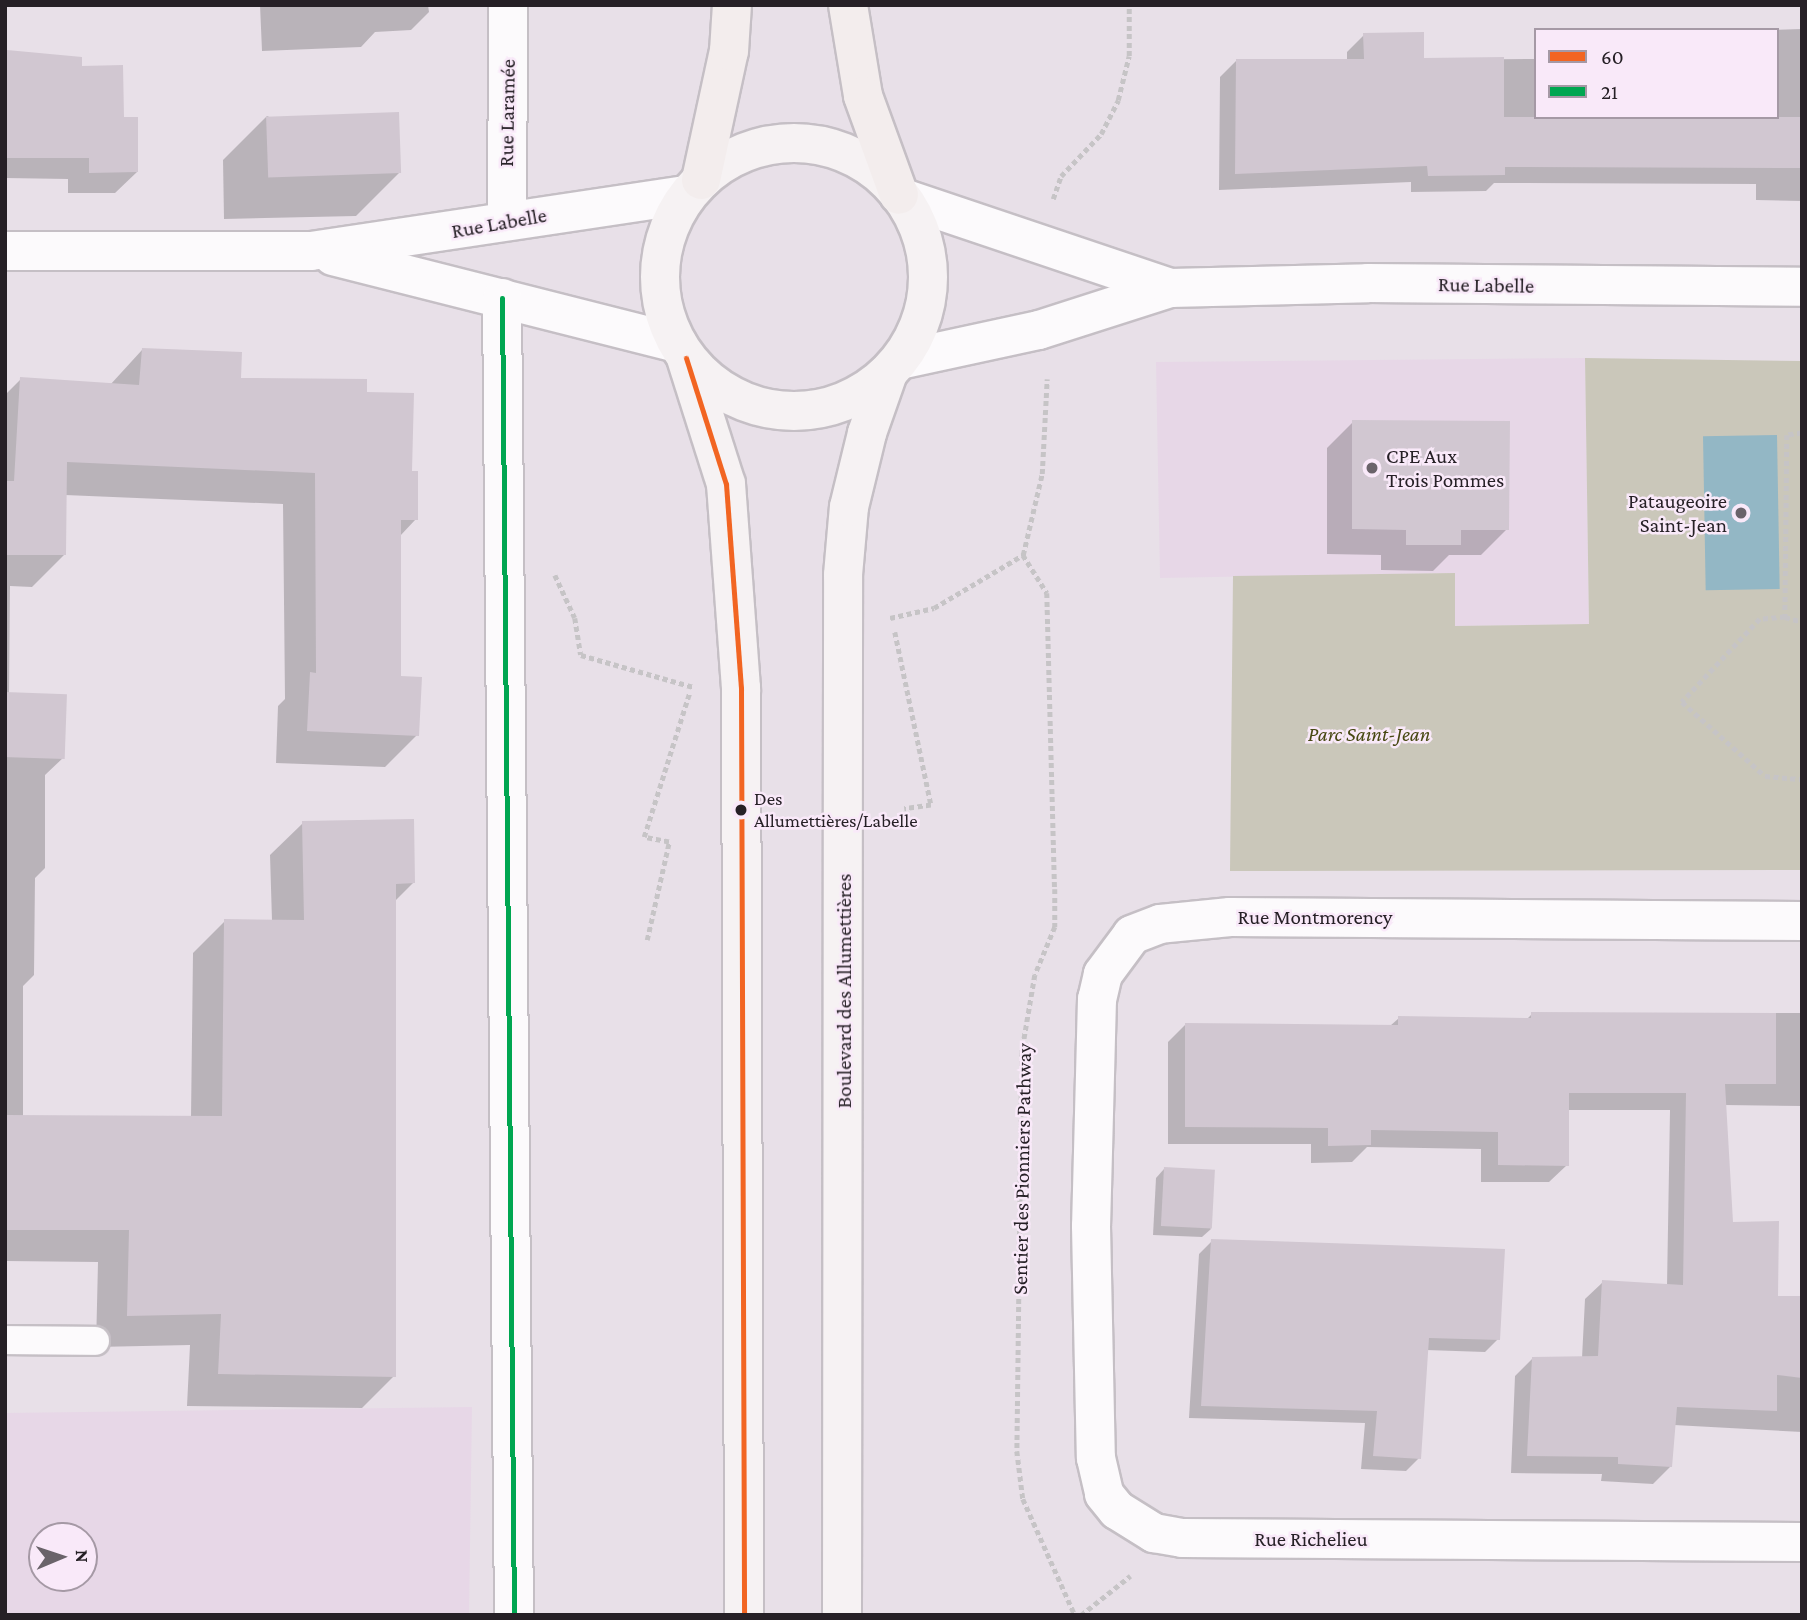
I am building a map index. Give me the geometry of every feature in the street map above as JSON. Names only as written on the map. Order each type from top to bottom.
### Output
[{"type":"highway","points":[[694,188],[729,51],[732,5]]},
{"type":"highway","points":[[848,5],[863,96],[901,196]]},
{"type":"main road","points":[[744,1615],[741,690],[726,484],[681,350],[665,314],[661,262],[671,222],[694,188],[731,158],[766,145],[803,143],[840,151],[873,169],[901,196]]},
{"type":"main road","name":"Boulevard des Allumettières","points":[[842,1615],[843,575],[849,507],[867,433],[894,366],[918,328],[926,299],[927,270],[922,241],[901,196]]},
{"type":"main road","points":[[681,350],[720,389],[761,408],[806,411],[850,399],[894,366]]},
{"type":"street","name":"Rue Laramée","points":[[507,221],[508,5]]},
{"type":"street","name":"Rue Labelle","points":[[5,251],[311,251],[507,221],[694,188]]},
{"type":"street","name":"Rue Labelle","points":[[901,196],[1170,288]]},
{"type":"street","name":"Rue Labelle","points":[[311,251],[502,298],[681,350]]},
{"type":"street","name":"Rue Labelle","points":[[894,366],[1039,330],[1170,288],[1368,283],[1802,287]]},
{"type":"street","points":[[502,298],[514,1615]]},
{"type":"street","name":"Rue Montmorency","points":[[1091,1226],[1097,999],[1103,974],[1132,934],[1160,924],[1230,917],[1802,921]]},
{"type":"street","name":"Rue Richelieu","points":[[1091,1226],[1096,1458],[1111,1502],[1134,1523],[1154,1533],[1182,1538],[1802,1542]]},
{"type":"lane","points":[[5,1340],[95,1341]]},
{"type":"path","points":[[1050,209],[1061,176],[1101,134],[1118,100],[1129,57],[1129,5]]},
{"type":"path","points":[[883,618],[934,608],[1023,555],[1042,474],[1046,372]]},
{"type":"path","points":[[1785,617],[1787,435],[1802,433]]},
{"type":"path","name":"Sentier des Pionniers Pathway","points":[[1023,555],[1047,593],[1055,927],[1035,975],[1022,1052],[1017,1451],[1023,1499],[1075,1615]]},
{"type":"path","points":[[555,562],[555,575],[575,618],[580,655],[692,687],[704,687]]},
{"type":"path","points":[[1802,622],[1785,617],[1760,619],[1682,702],[1765,776],[1802,779]]},
{"type":"path","points":[[892,618],[931,805],[904,809]]},
{"type":"path","points":[[647,940],[669,842],[644,837],[692,687]]},
{"type":"path","points":[[1081,1615],[1135,1572],[1154,1533]]},
{"type":"shaded area","name":"CPE Aux Trois Pommes","points":[[1585,358],[1589,624],[1455,626],[1454,573],[1160,578],[1156,362]]},
{"type":"shaded area","points":[[472,1407],[469,1615],[5,1615],[5,1413]]},
{"type":"green space","name":"Parc Saint-Jean","points":[[1585,358],[1802,361],[1802,870],[1230,871],[1233,576],[1455,573],[1455,626],[1589,624]]},
{"type":"water","name":"Pataugeoire Saint-Jean","points":[[1777,435],[1780,589],[1706,590],[1703,436]]},
{"type":"building","points":[[1424,32],[1424,58],[1504,57],[1504,117],[1802,117],[1802,168],[1505,167],[1505,175],[1428,176],[1427,166],[1235,174],[1236,59],[1364,59],[1363,33]]},
{"type":"building","points":[[7,50],[82,57],[82,66],[123,65],[124,117],[138,117],[138,172],[89,173],[89,158],[5,158]]},
{"type":"building","points":[[399,112],[401,173],[268,178],[266,117]]},
{"type":"building","points":[[142,348],[242,352],[241,378],[367,379],[367,392],[414,393],[412,471],[418,471],[418,520],[401,520],[401,676],[422,677],[419,736],[307,731],[310,672],[316,673],[315,473],[67,462],[66,555],[5,555],[5,481],[14,481],[20,377],[139,385]]},
{"type":"building","points":[[1352,420],[1510,421],[1509,530],[1461,530],[1461,545],[1406,545],[1406,530],[1352,529]]},
{"type":"building","points":[[5,692],[67,694],[65,759],[5,757]]},
{"type":"building","points":[[414,819],[415,883],[396,884],[396,1377],[218,1374],[221,1314],[127,1316],[129,1230],[5,1230],[5,1115],[222,1116],[224,919],[304,920],[302,821]]},
{"type":"building","points":[[1531,1012],[1776,1013],[1776,1084],[1725,1084],[1733,1222],[1779,1221],[1778,1296],[1802,1296],[1802,1378],[1777,1375],[1777,1411],[1677,1407],[1672,1467],[1618,1464],[1618,1457],[1527,1456],[1532,1357],[1598,1356],[1602,1280],[1683,1285],[1686,1093],[1569,1093],[1569,1166],[1498,1165],[1498,1132],[1371,1130],[1371,1145],[1328,1146],[1328,1128],[1185,1127],[1185,1023],[1398,1025],[1398,1016],[1531,1018]]},
{"type":"building","points":[[1164,1167],[1215,1170],[1212,1229],[1161,1226]]},
{"type":"building","points":[[1211,1239],[1505,1249],[1500,1340],[1429,1338],[1421,1459],[1373,1456],[1377,1411],[1201,1406]]},
{"type":"transit line","name":"21","points":[[502,298],[514,1615]]},
{"type":"transit line","name":"60","points":[[686,358],[726,484],[741,688],[744,1615]]},
{"type":"place","name":"CPE Aux Trois Pommes","points":[[1372,468]]},
{"type":"place","name":"Pataugeoire Saint-Jean","points":[[1741,513]]},
{"type":"place","name":"Des Allumettières/Labelle","points":[[741,810]]}]
